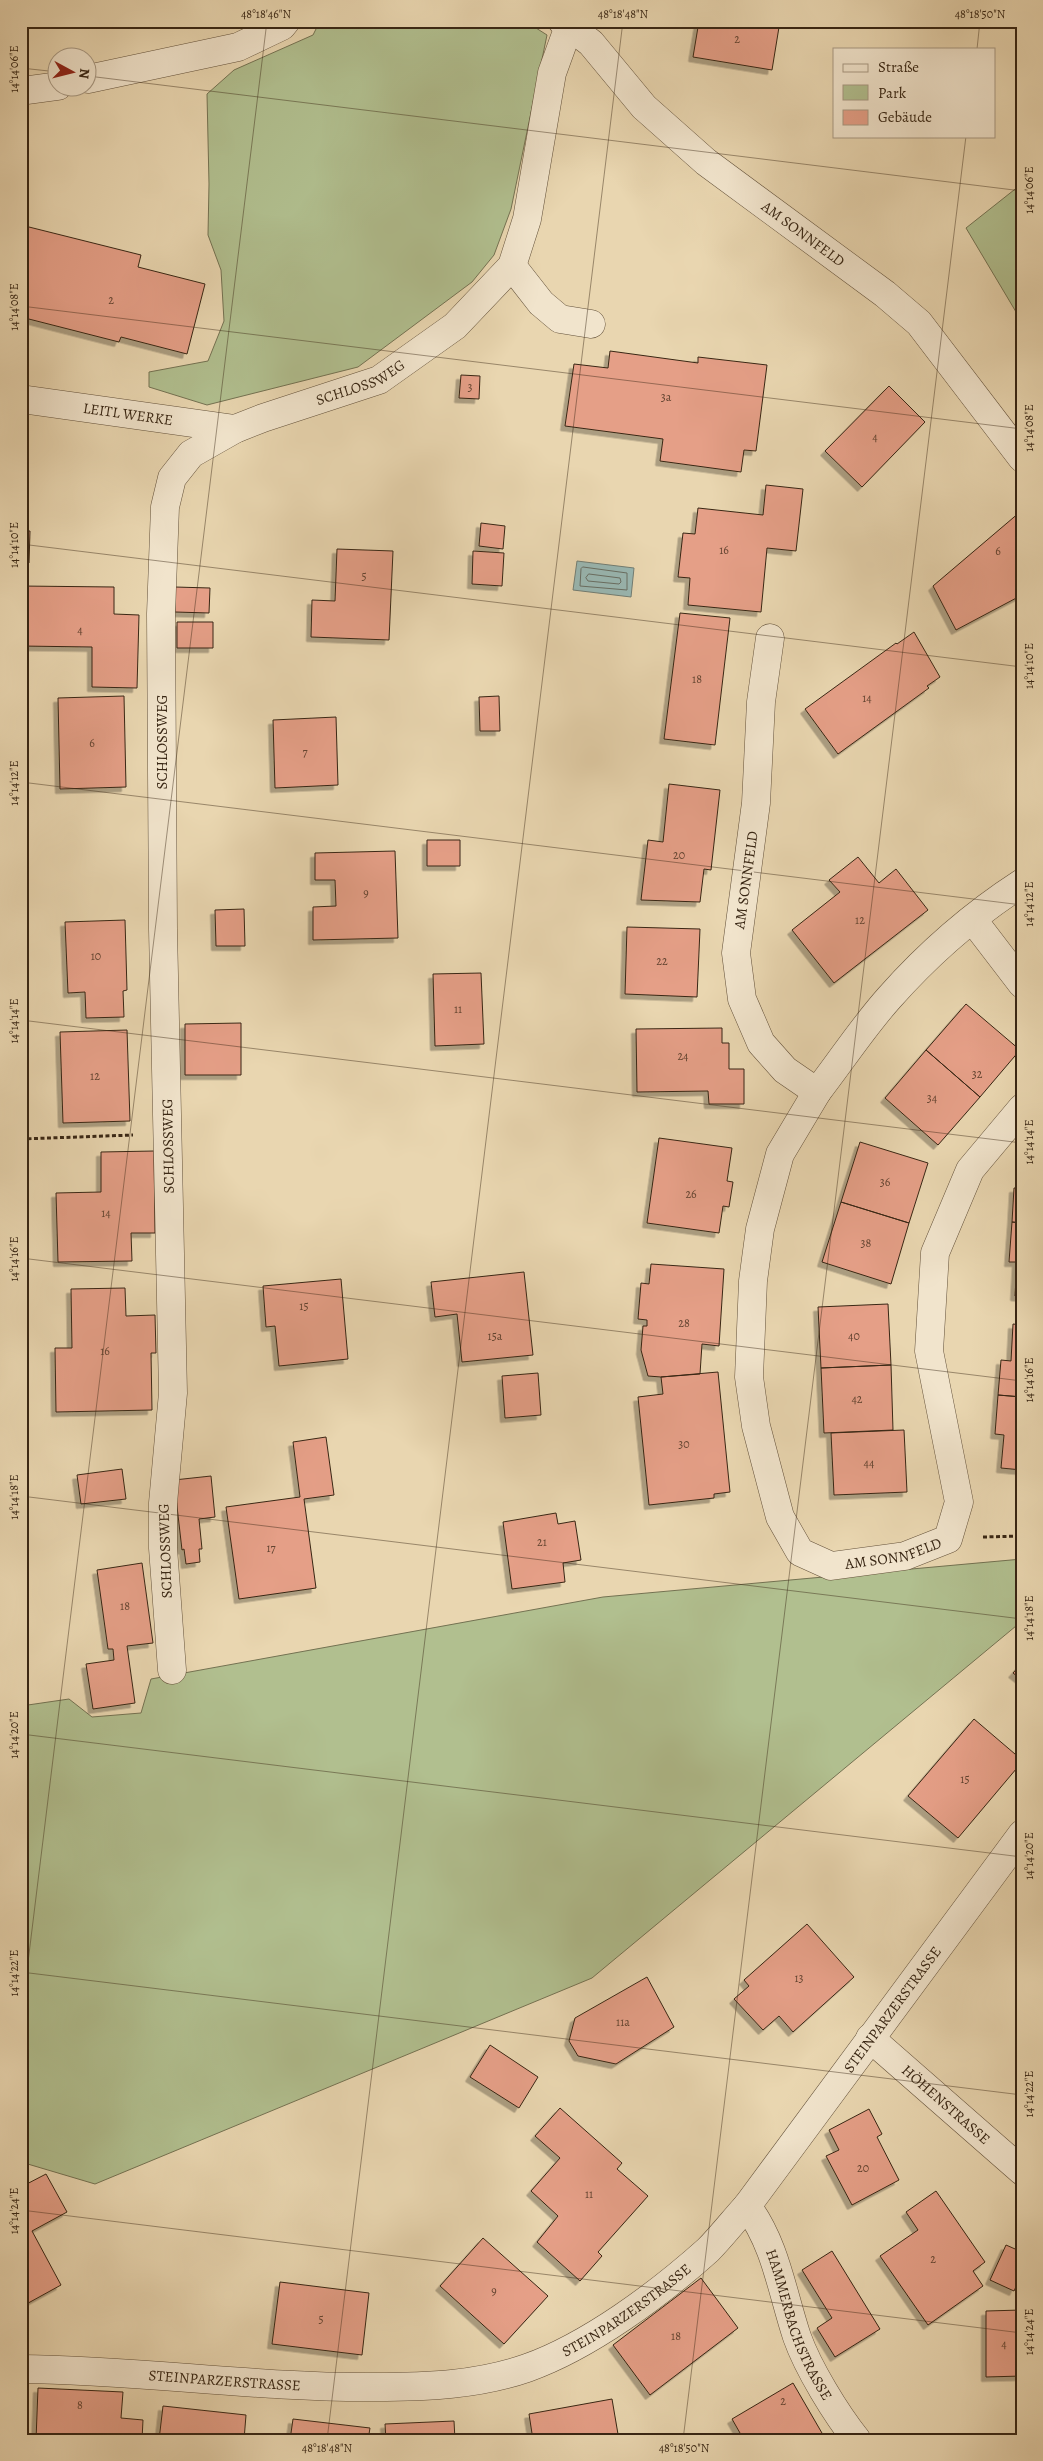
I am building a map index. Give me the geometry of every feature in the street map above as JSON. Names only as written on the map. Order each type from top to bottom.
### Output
[{"type":"street","points":[[98,77],[238,47],[282,26],[286,21]]},
{"type":"street","name":"SCHLOSSWEG","points":[[172,1670],[163,1548],[163,1503],[173,1393],[161,722],[161,614],[165,507],[172,478],[191,454],[235,430],[298,406],[379,380],[455,326],[512,266],[527,219],[552,73],[567,23]]},
{"type":"street","name":"AM SONNFELD","points":[[567,23],[591,44],[644,107],[706,162],[885,294],[919,323],[1022,458]]},
{"type":"street","points":[[21,91],[48,87]]},
{"type":"street","points":[[512,266],[541,303],[560,319],[591,324]]},
{"type":"street","name":"LEITL WERKE","points":[[21,400],[235,430]]},
{"type":"street","name":"AM SONNFELD","points":[[770,638],[761,702],[756,803],[736,953],[742,999],[760,1043],[785,1070],[817,1092]]},
{"type":"street","name":"AM SONNFELD","points":[[1022,883],[1002,896],[940,948],[889,998],[817,1092],[780,1154],[760,1229],[750,1331],[749,1377],[756,1426],[780,1517],[800,1552],[831,1566],[905,1556],[948,1539],[959,1502],[929,1351],[935,1253],[970,1170],[1022,1108]]},
{"type":"street","points":[[973,920],[1022,984]]},
{"type":"street","name":"STEINPARZERSTRASSE","points":[[21,2369],[90,2370],[242,2382],[342,2387],[434,2386],[468,2382],[526,2368],[574,2348],[674,2278],[709,2248],[748,2206],[1022,1834]]},
{"type":"street","name":"HÖHENSTRASSE","points":[[870,2038],[1022,2171]]},
{"type":"street","name":"HAMMERBACHSTRASSE","points":[[748,2206],[762,2225],[772,2251],[798,2340],[822,2388],[857,2440]]},
{"type":"path","points":[[21,1139],[167,1134]]},
{"type":"green space","points":[[320,21],[525,21],[547,35],[511,209],[494,255],[472,282],[358,367],[207,405],[149,387],[149,372],[208,361],[224,321],[221,270],[208,235],[207,94],[234,70],[313,35]]},
{"type":"green space","points":[[1019,186],[1022,190],[1022,322],[966,228]]},
{"type":"green space","points":[[1022,1559],[1022,1621],[592,1978],[95,2184],[21,2162],[21,1706],[69,1699],[92,1717],[141,1713],[151,1679],[603,1597]]},
{"type":"water","points":[[577,561],[634,568],[631,597],[573,590]]},
{"type":"building","points":[[699,21],[780,21],[772,70],[693,57]]},
{"type":"building","points":[[21,225],[141,255],[138,267],[205,284],[187,354],[121,337],[119,342],[21,317]]},
{"type":"building","points":[[610,351],[698,363],[698,357],[767,365],[756,451],[744,450],[741,472],[660,461],[663,439],[565,426],[574,364],[608,368]]},
{"type":"building","points":[[461,375],[480,376],[479,399],[459,398]]},
{"type":"building","points":[[889,386],[925,422],[862,487],[825,451]]},
{"type":"building","points":[[766,485],[803,489],[796,551],[767,548],[761,612],[688,605],[690,578],[678,577],[683,533],[695,534],[698,508],[763,515]]},
{"type":"building","points":[[1020,512],[1022,516],[1022,595],[956,630],[933,586]]},
{"type":"building","points":[[481,523],[505,526],[503,549],[479,546]]},
{"type":"building","points":[[21,531],[30,531],[29,563],[21,563]]},
{"type":"building","points":[[337,549],[393,551],[389,640],[311,637],[312,600],[335,601]]},
{"type":"building","points":[[473,551],[504,553],[502,586],[472,584]]},
{"type":"building","points":[[21,586],[114,587],[114,614],[139,615],[137,688],[92,687],[92,647],[21,646]]},
{"type":"building","points":[[175,587],[210,588],[209,613],[175,612]]},
{"type":"building","points":[[680,613],[730,618],[715,745],[664,739]]},
{"type":"building","points":[[177,622],[213,622],[213,648],[177,648]]},
{"type":"building","points":[[914,632],[940,677],[927,686],[929,688],[838,754],[805,709]]},
{"type":"building","points":[[124,696],[126,787],[60,789],[58,698]]},
{"type":"building","points":[[499,696],[500,731],[480,731],[479,697]]},
{"type":"building","points":[[336,717],[338,785],[275,788],[273,720]]},
{"type":"building","points":[[669,784],[720,790],[711,870],[704,869],[700,902],[641,900],[648,840],[663,842]]},
{"type":"building","points":[[427,840],[460,840],[460,866],[427,866]]},
{"type":"building","points":[[395,851],[398,938],[313,940],[313,907],[336,906],[335,880],[315,880],[315,853]]},
{"type":"building","points":[[858,857],[879,883],[896,869],[928,910],[834,983],[792,930],[840,892],[829,880]]},
{"type":"building","points":[[244,909],[245,946],[216,946],[215,910]]},
{"type":"building","points":[[125,920],[127,990],[123,991],[124,1017],[86,1018],[85,992],[68,993],[65,922]]},
{"type":"building","points":[[627,927],[700,929],[697,997],[625,994]]},
{"type":"building","points":[[481,973],[484,1044],[435,1046],[433,974]]},
{"type":"building","points":[[966,1004],[1020,1050],[980,1097],[926,1050]]},
{"type":"building","points":[[241,1023],[241,1075],[185,1075],[185,1024]]},
{"type":"building","points":[[722,1028],[722,1043],[729,1043],[729,1069],[744,1069],[744,1104],[709,1104],[708,1091],[637,1092],[636,1029]]},
{"type":"building","points":[[127,1030],[130,1121],[63,1123],[60,1032]]},
{"type":"building","points":[[926,1050],[980,1097],[938,1145],[885,1098]]},
{"type":"building","points":[[659,1138],[732,1148],[727,1181],[733,1182],[729,1207],[723,1206],[719,1233],[647,1223]]},
{"type":"building","points":[[860,1142],[928,1163],[909,1223],[841,1202]]},
{"type":"building","points":[[154,1151],[155,1233],[131,1233],[132,1261],[58,1262],[56,1193],[101,1192],[101,1152]]},
{"type":"building","points":[[1014,1188],[1022,1188],[1022,1223],[1012,1222]]},
{"type":"building","points":[[841,1202],[909,1223],[891,1284],[822,1262]]},
{"type":"building","points":[[1012,1222],[1022,1223],[1022,1297],[1015,1296],[1017,1262],[1009,1262]]},
{"type":"building","points":[[651,1264],[724,1269],[719,1346],[702,1344],[700,1374],[648,1376],[641,1350],[643,1326],[647,1326],[647,1320],[638,1319],[641,1283],[649,1284]]},
{"type":"building","points":[[524,1272],[533,1355],[462,1362],[457,1314],[435,1317],[431,1282]]},
{"type":"building","points":[[341,1279],[348,1359],[279,1366],[275,1326],[266,1327],[263,1286]]},
{"type":"building","points":[[125,1288],[126,1316],[155,1315],[156,1353],[151,1353],[152,1410],[56,1412],[55,1348],[72,1348],[71,1289]]},
{"type":"building","points":[[888,1304],[891,1365],[821,1368],[818,1307]]},
{"type":"building","points":[[1013,1324],[1022,1325],[1022,1397],[998,1395],[1001,1360],[1011,1361]]},
{"type":"building","points":[[891,1365],[893,1430],[824,1433],[821,1368]]},
{"type":"building","points":[[718,1372],[730,1492],[714,1494],[714,1498],[649,1505],[638,1397],[663,1394],[661,1377]]},
{"type":"building","points":[[538,1373],[541,1415],[505,1418],[502,1376]]},
{"type":"building","points":[[998,1395],[1022,1397],[1022,1470],[1001,1468],[1004,1435],[995,1434]]},
{"type":"building","points":[[904,1430],[907,1492],[834,1495],[831,1433]]},
{"type":"building","points":[[326,1437],[334,1495],[304,1499],[316,1588],[239,1599],[226,1507],[300,1497],[293,1442]]},
{"type":"building","points":[[122,1469],[126,1499],[81,1504],[77,1475]]},
{"type":"building","points":[[211,1476],[215,1517],[199,1519],[202,1549],[199,1549],[200,1562],[186,1564],[184,1549],[182,1550],[174,1480]]},
{"type":"building","points":[[556,1513],[558,1524],[575,1521],[581,1560],[563,1563],[565,1582],[512,1589],[503,1522]]},
{"type":"building","points":[[142,1563],[153,1643],[127,1646],[135,1703],[93,1709],[86,1664],[114,1660],[113,1649],[108,1649],[97,1570]]},
{"type":"building","points":[[1022,1663],[1022,1680],[1013,1673]]},
{"type":"building","points":[[974,1719],[1022,1762],[958,1838],[908,1796]]},
{"type":"building","points":[[807,1924],[854,1977],[793,2032],[779,2016],[763,2030],[734,1999],[749,1986],[744,1980]]},
{"type":"building","points":[[647,1977],[674,2027],[616,2064],[578,2056],[569,2041],[575,2018]]},
{"type":"building","points":[[490,2045],[538,2077],[519,2108],[470,2077]]},
{"type":"building","points":[[560,2108],[622,2163],[617,2169],[648,2196],[598,2252],[602,2256],[580,2281],[537,2242],[558,2216],[531,2191],[560,2158],[535,2136]]},
{"type":"building","points":[[869,2109],[882,2134],[877,2137],[899,2180],[852,2205],[826,2156],[839,2150],[829,2130]]},
{"type":"building","points":[[46,2174],[67,2212],[32,2231],[61,2285],[21,2307],[21,2187]]},
{"type":"building","points":[[936,2191],[985,2262],[973,2271],[983,2286],[928,2325],[880,2256],[918,2230],[906,2212]]},
{"type":"building","points":[[483,2238],[548,2296],[504,2344],[440,2286]]},
{"type":"building","points":[[1006,2245],[1022,2252],[1022,2274],[1014,2291],[990,2280]]},
{"type":"building","points":[[832,2251],[880,2329],[835,2357],[817,2328],[832,2318],[802,2270]]},
{"type":"building","points":[[701,2278],[738,2328],[650,2395],[613,2345]]},
{"type":"building","points":[[280,2282],[369,2293],[362,2355],[272,2344]]},
{"type":"building","points":[[1022,2310],[1022,2376],[986,2377],[986,2311]]},
{"type":"building","points":[[793,2383],[826,2440],[744,2440],[732,2419]]},
{"type":"building","points":[[38,2388],[123,2392],[121,2418],[143,2420],[142,2440],[36,2440]]},
{"type":"building","points":[[612,2399],[619,2440],[533,2440],[529,2414]]},
{"type":"building","points":[[163,2406],[246,2415],[244,2440],[159,2440]]},
{"type":"building","points":[[293,2419],[370,2428],[368,2440],[290,2440]]},
{"type":"building","points":[[454,2421],[455,2440],[386,2440],[385,2424]]}]
